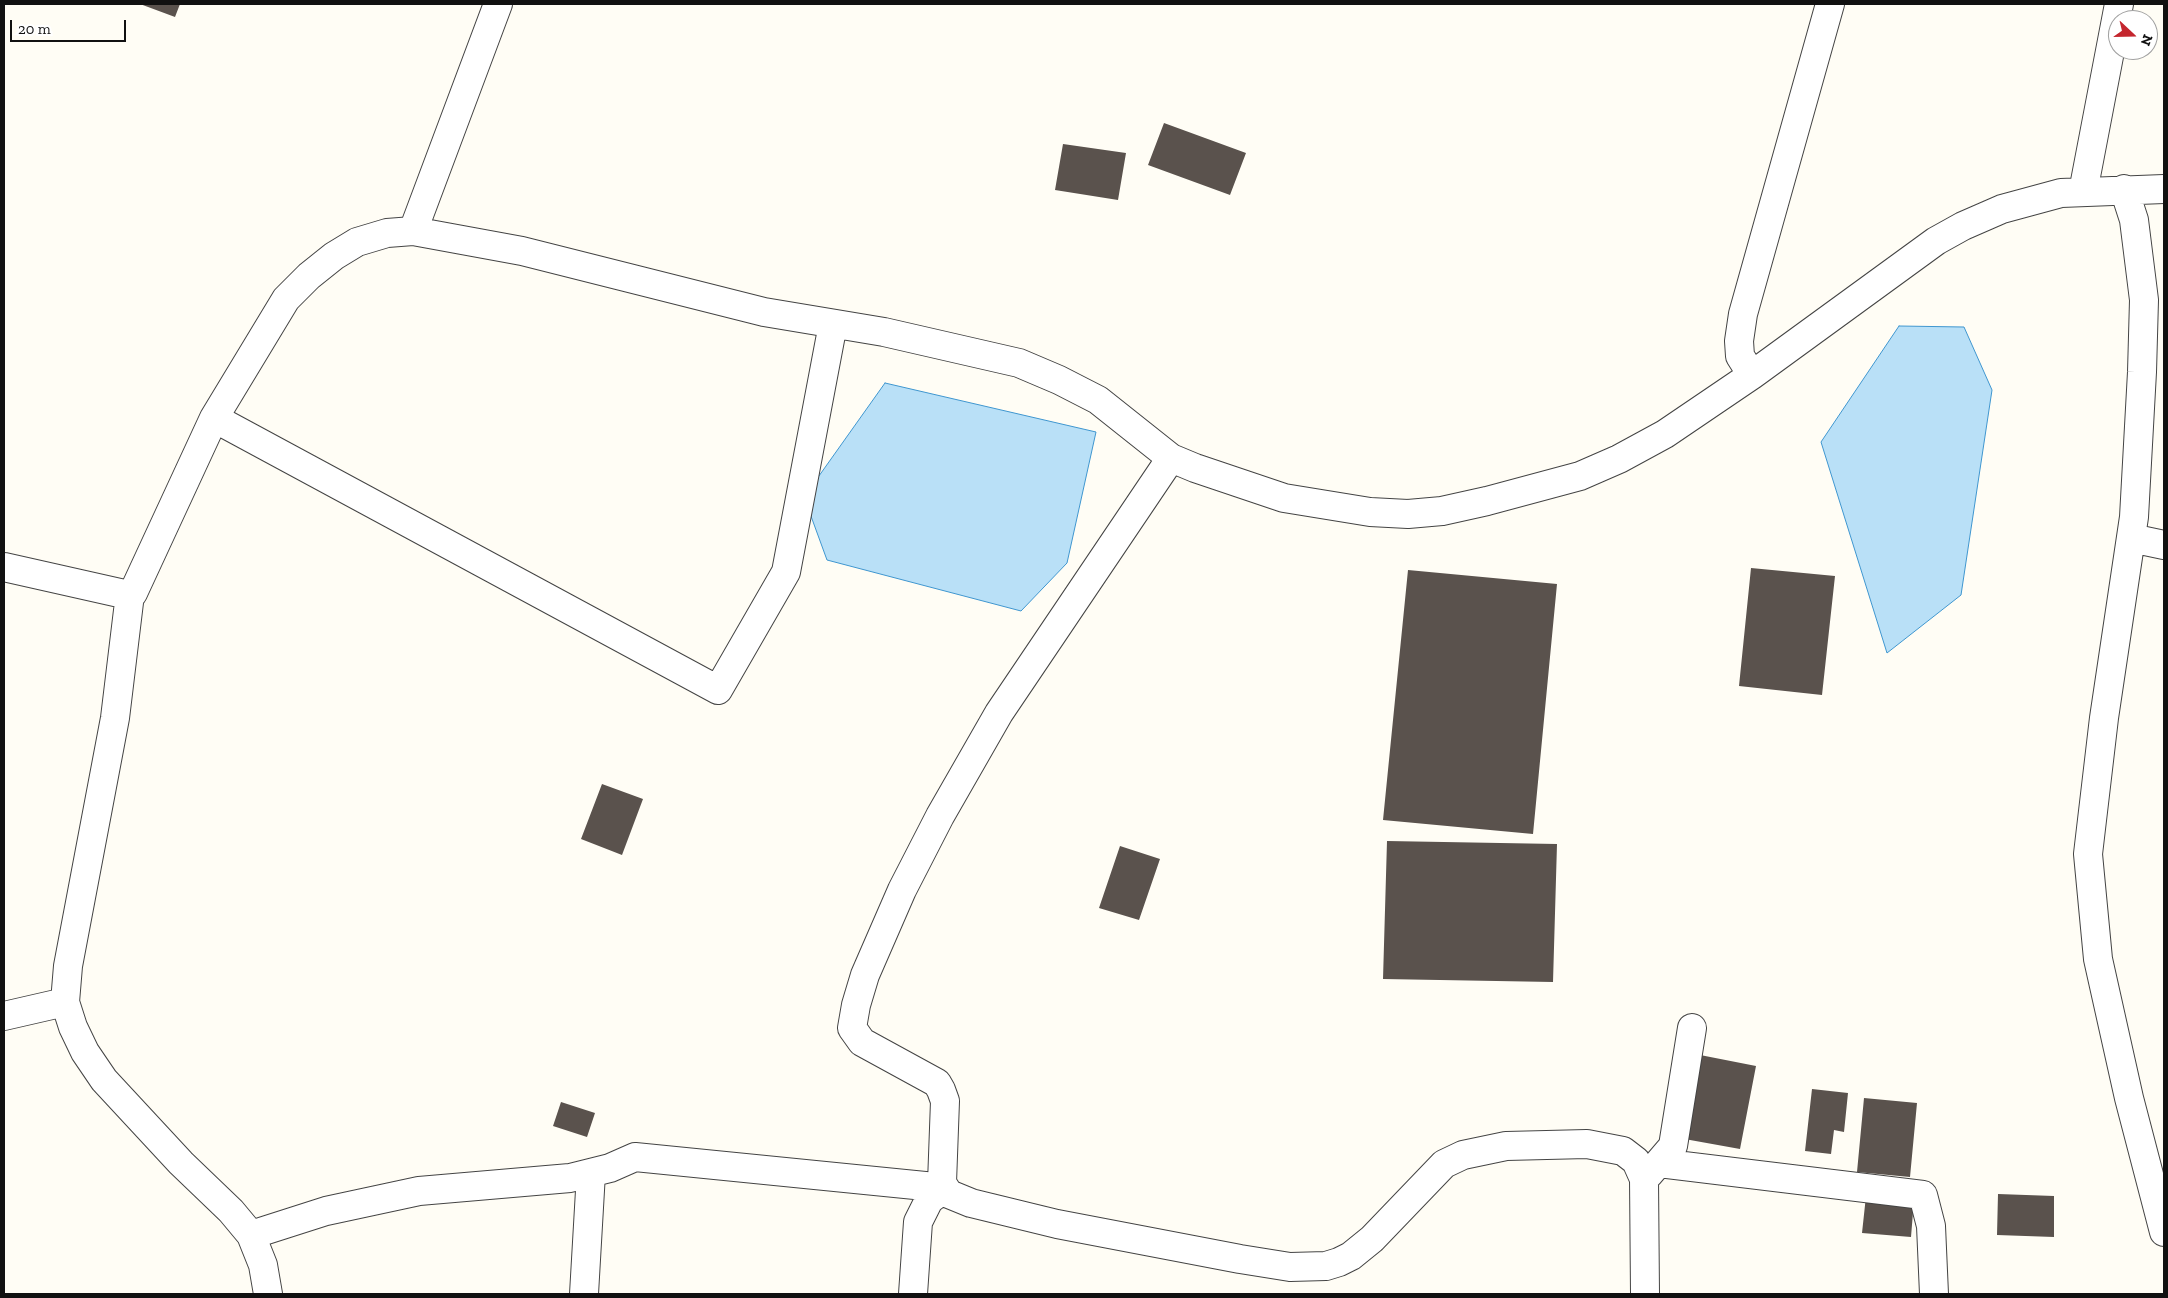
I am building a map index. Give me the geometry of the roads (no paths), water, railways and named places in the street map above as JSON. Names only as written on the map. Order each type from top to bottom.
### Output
[{"type":"street","points":[[413,231],[498,4]]},
{"type":"street","points":[[1752,375],[1740,356],[1739,340],[1743,314],[1830,4]]},
{"type":"street","points":[[2083,192],[2120,4]]},
{"type":"street","points":[[2124,189],[2134,220],[2144,300],[2142,372],[2130,538],[2104,718],[2088,854],[2098,959],[2129,1098],[2164,1232]]},
{"type":"street","points":[[268,1294],[264,1265],[251,1235],[231,1211],[181,1163],[104,1080],[85,1052],[73,1027],[65,1002],[68,966],[115,718],[130,594],[136,589],[176,496],[214,418],[286,298],[309,276],[357,242],[388,233],[413,231],[522,251],[764,312],[884,332],[1019,363],[1059,380],[1098,400],[1172,458],[1284,498],[1370,512],[1408,514],[1442,511],[1580,476],[1619,459],[1665,434],[1752,375],[1854,303],[1936,241],[1963,226],[2002,209],[2061,193],[2124,189],[2164,189]]},
{"type":"street","points":[[214,418],[718,690],[786,572],[832,324]]},
{"type":"street","points":[[1172,458],[999,713],[940,816],[902,890],[865,975],[856,1005],[852,1028],[862,1042],[937,1083],[942,1090],[945,1102],[942,1183],[948,1194],[956,1198],[1057,1224],[1222,1256],[1290,1267],[1326,1266],[1350,1256],[1372,1239],[1444,1164],[1481,1151],[1506,1146],[1587,1144],[1623,1150],[1636,1161],[1923,1195],[1931,1226],[1934,1294]]},
{"type":"street","points":[[2130,538],[2164,545]]},
{"type":"street","points":[[4,567],[130,594]]},
{"type":"street","points":[[4,1016],[65,1002]]},
{"type":"street","points":[[1645,1294],[1659,1163],[1692,1028]]},
{"type":"street","points":[[251,1235],[326,1211],[419,1191],[570,1178],[610,1168],[635,1157],[945,1188]]},
{"type":"street","points":[[1659,1163],[1744,1158]]},
{"type":"street","points":[[584,1294],[591,1173]]},
{"type":"street","points":[[913,1294],[918,1222],[929,1200],[945,1188]]},
{"type":"water","points":[[1899,326],[1964,327],[1992,390],[1961,595],[1887,653],[1821,442]]},
{"type":"water","points":[[885,383],[1096,432],[1067,563],[1021,611],[827,560],[804,497]]}]
